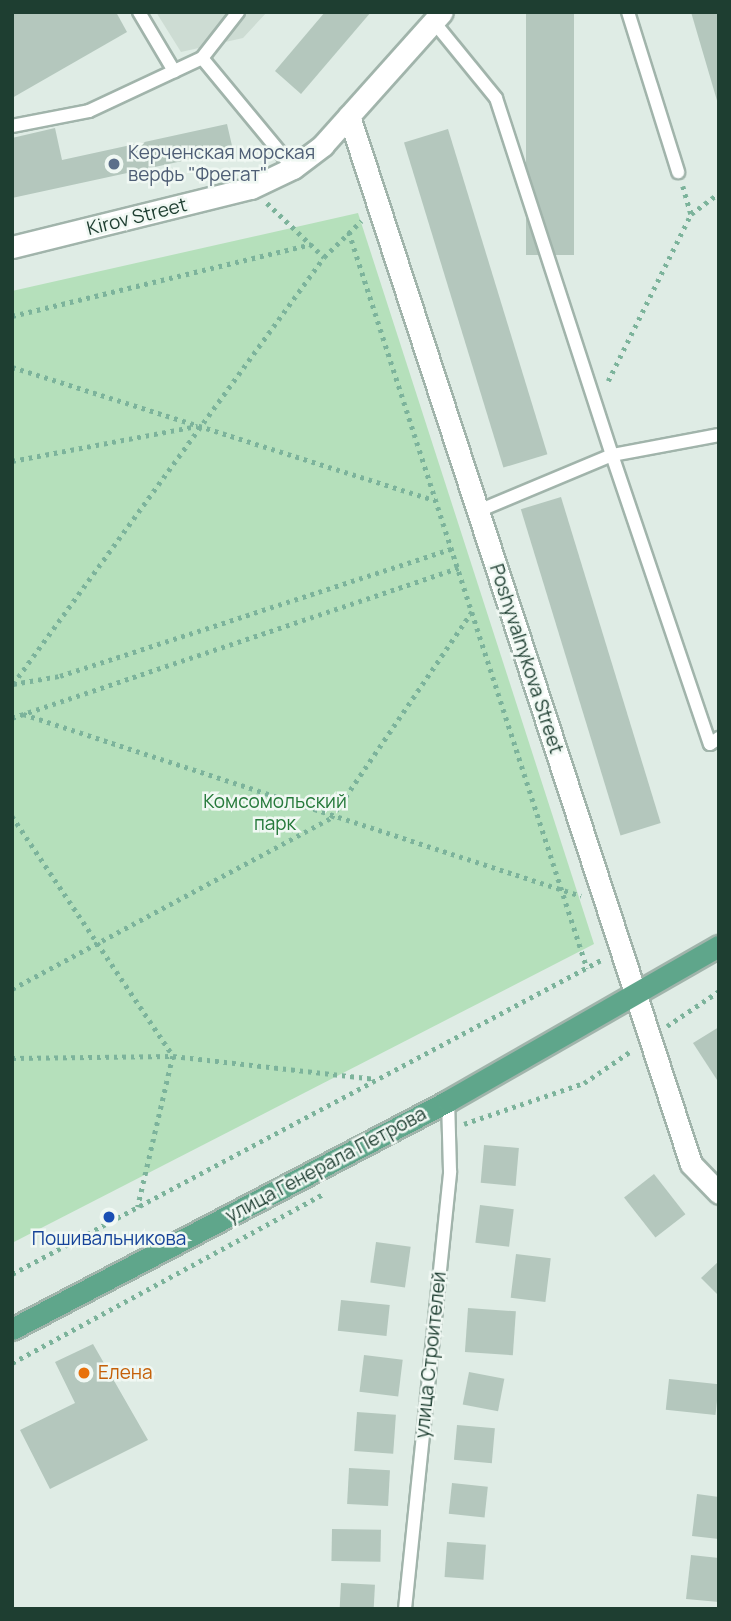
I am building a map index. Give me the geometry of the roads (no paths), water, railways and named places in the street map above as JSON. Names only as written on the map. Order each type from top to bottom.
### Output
[{"type":"main road","name":"Kirov Street","points":[[12,247],[251,188],[293,169],[349,116],[438,17]]},
{"type":"main road","name":"Poshyvalnykova Street","points":[[349,116],[691,1164],[719,1193]]},
{"type":"main road","name":"улица Генерала Петрова","points":[[12,1329],[448,1101],[636,996],[719,946]]},
{"type":"lane","points":[[139,12],[174,71]]},
{"type":"lane","points":[[12,126],[89,111],[202,58],[239,12]]},
{"type":"lane","points":[[628,12],[678,172]]},
{"type":"lane","points":[[438,17],[496,98],[595,411],[710,744],[719,738]]},
{"type":"lane","points":[[202,58],[293,169]]},
{"type":"lane","points":[[478,511],[612,455],[719,435]]},
{"type":"lane","name":"улица Строителей","points":[[405,1609],[453,1128],[448,1101]]},
{"type":"place","name":"Керченская морская верфь \"Фрегат\"","points":[[114,164]]},
{"type":"place","name":"Пошивальникова","points":[[109,1217]]},
{"type":"place","name":"Елена","points":[[84,1373]]},
{"type":"park label","name":"Комсомольский парк","points":[[275,813]]}]
